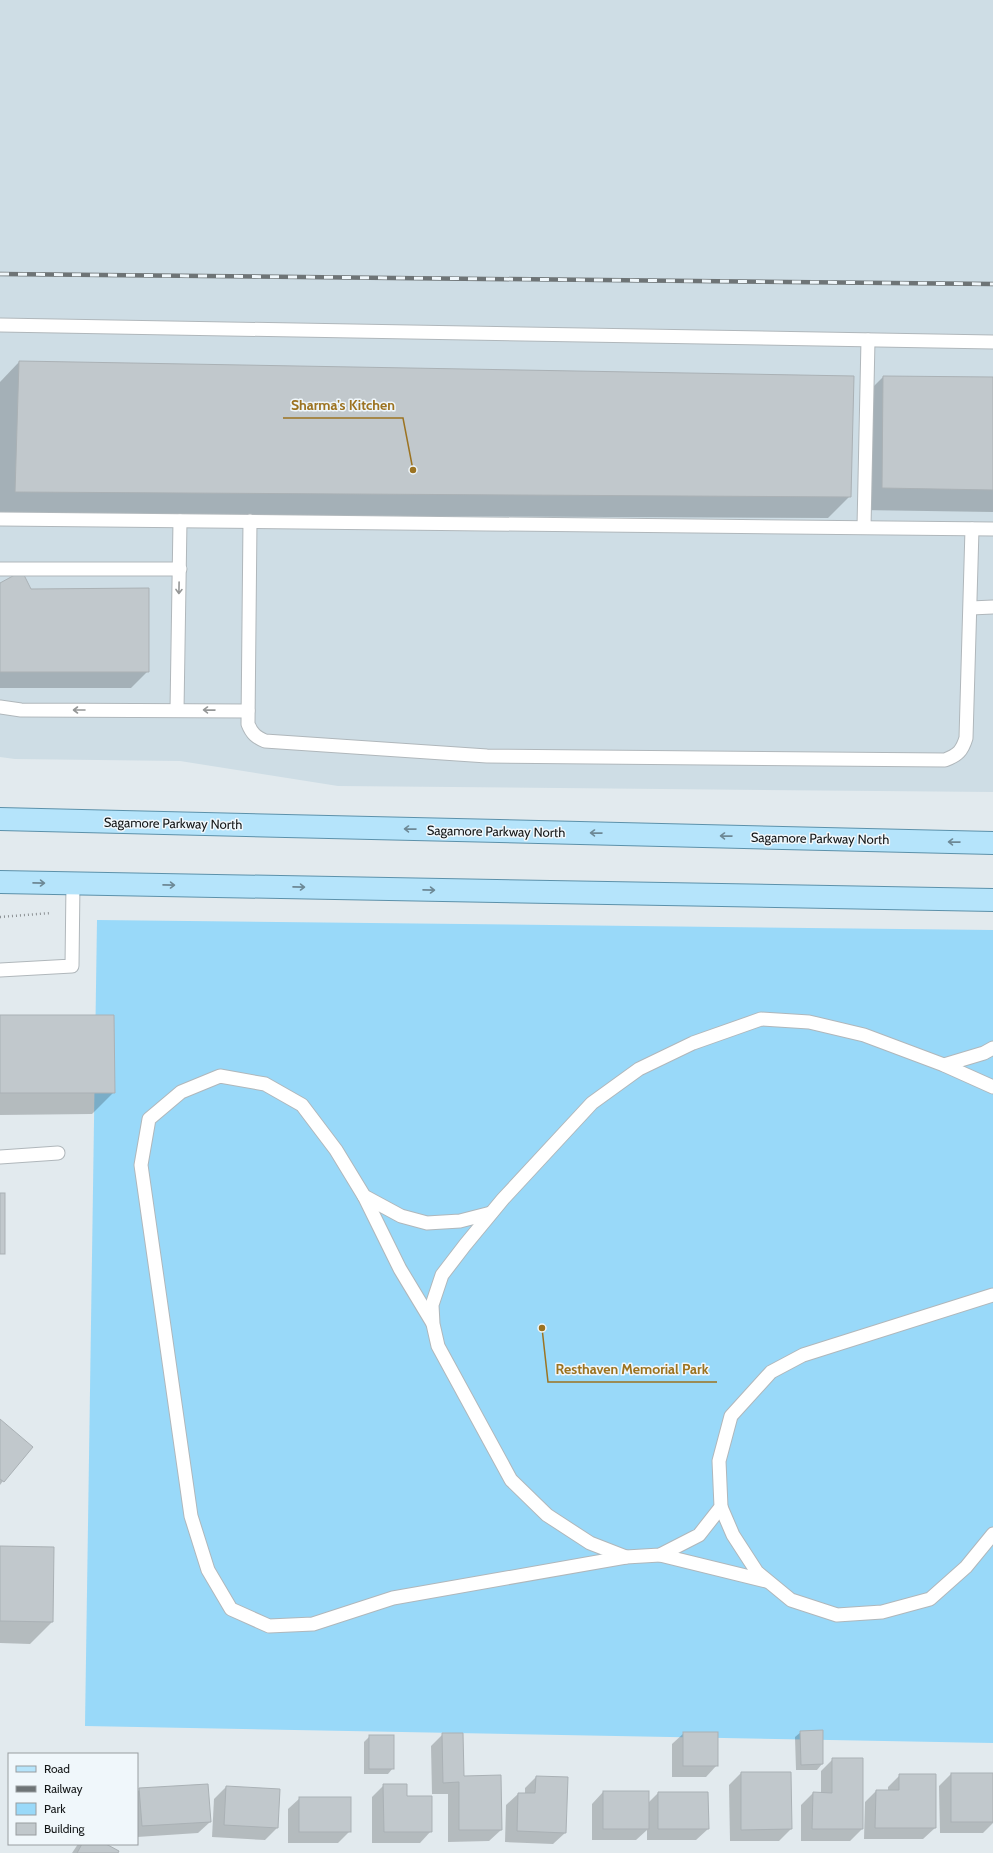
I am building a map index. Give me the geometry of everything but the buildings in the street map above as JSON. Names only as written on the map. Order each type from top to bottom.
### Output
[{"type":"main road","name":"Sagamore Parkway North","points":[[0,819],[993,843]]},
{"type":"main road","points":[[0,882],[993,900]]},
{"type":"lane","points":[[0,325],[993,342]]},
{"type":"lane","points":[[864,527],[868,340]]},
{"type":"lane","points":[[0,519],[993,529]]},
{"type":"lane","points":[[177,710],[180,521]]},
{"type":"lane","points":[[250,521],[248,724],[251,732],[256,737],[273,741],[487,756],[945,760],[956,756],[963,748],[966,738],[971,608],[972,529]]},
{"type":"lane","points":[[0,569],[180,569]]},
{"type":"lane","points":[[971,608],[993,608]]},
{"type":"lane","points":[[0,707],[21,710],[248,711]]},
{"type":"lane","points":[[0,970],[72,966],[73,883]]},
{"type":"lane","points":[[626,1557],[590,1542],[547,1515],[511,1480],[438,1346],[433,1324],[432,1305],[442,1275],[491,1213],[592,1103],[639,1069],[693,1043],[761,1019],[809,1022],[864,1035],[944,1065],[993,1087]]},
{"type":"lane","points":[[944,1065],[984,1053],[993,1048]]},
{"type":"lane","points":[[433,1324],[400,1269],[364,1196],[336,1150],[302,1105],[265,1084],[220,1076],[181,1092],[149,1119],[141,1165],[191,1516],[208,1570],[231,1610],[269,1626],[313,1624],[393,1598],[626,1557],[660,1555],[770,1582]]},
{"type":"lane","points":[[0,1157],[58,1153]]},
{"type":"lane","points":[[364,1196],[401,1216],[427,1222],[460,1221],[491,1213]]},
{"type":"lane","points":[[993,1295],[803,1355],[771,1372],[731,1416],[719,1461],[721,1507],[733,1535],[757,1572],[791,1600],[837,1615],[882,1612],[930,1599],[966,1567],[993,1534]]},
{"type":"lane","points":[[660,1555],[698,1535],[721,1507]]},
{"type":"shaded area","points":[[0,0],[993,0],[993,792],[338,786],[180,761],[15,759],[0,757]]},
{"type":"green space","points":[[97,920],[993,930],[993,1743],[85,1726]]},
{"type":"railway","points":[[0,274],[993,284]]},
{"type":"place","name":"Sharma's Kitchen","points":[[413,470]]},
{"type":"place","name":"Resthaven Memorial Park","points":[[542,1328]]}]
